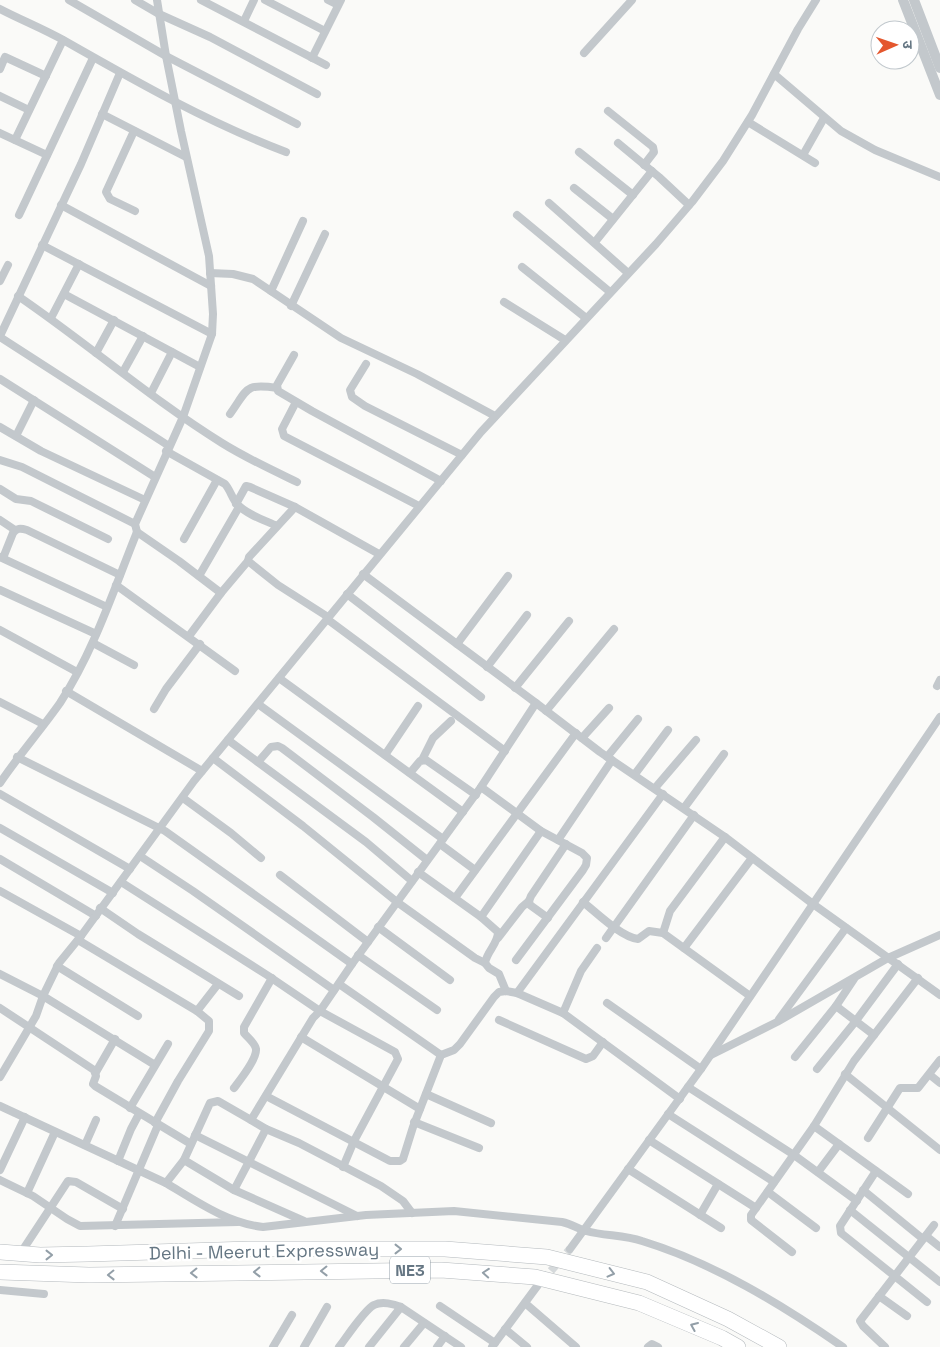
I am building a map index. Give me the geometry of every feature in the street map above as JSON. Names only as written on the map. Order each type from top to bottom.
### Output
[{"type":"highway","name":"Delhi - Meerut Expressway","points":[[0,1252],[40,1254],[159,1253],[250,1249],[445,1249],[547,1257],[647,1282],[728,1319],[779,1347]]},
{"type":"highway","name":"Delhi - Meerut Expressway","points":[[0,1272],[46,1275],[441,1270],[535,1277],[639,1303],[722,1338],[738,1347]]},
{"type":"street","points":[[69,0],[166,56],[297,124]]},
{"type":"street","points":[[135,0],[159,14],[210,37],[317,94]]},
{"type":"street","points":[[0,783],[60,702],[93,642],[120,575],[145,500],[183,417],[212,334],[213,314],[208,256],[175,102],[157,0]]},
{"type":"street","points":[[201,0],[326,65]]},
{"type":"street","points":[[244,21],[254,0]]},
{"type":"street","points":[[265,0],[325,31]]},
{"type":"street","points":[[312,58],[340,3],[328,0]]},
{"type":"street","points":[[584,53],[632,0]]},
{"type":"street","points":[[0,1077],[3,1064],[36,1016],[57,966],[202,771],[440,480],[495,416],[656,244],[689,205],[723,160],[748,122],[798,29],[816,0]]},
{"type":"street","points":[[903,0],[940,95]]},
{"type":"street","points":[[914,0],[940,68]]},
{"type":"street","points":[[0,9],[63,40],[175,102],[253,140],[286,152]]},
{"type":"street","points":[[15,140],[63,40]]},
{"type":"street","points":[[0,68],[5,57],[46,76]]},
{"type":"street","points":[[19,215],[93,58]]},
{"type":"street","points":[[120,73],[0,336],[168,449],[225,484],[232,491],[238,505],[248,513],[277,526]]},
{"type":"street","points":[[774,74],[824,118],[842,131],[874,150],[940,177]]},
{"type":"street","points":[[0,96],[29,110]]},
{"type":"street","points":[[608,112],[654,149],[654,152],[644,164]]},
{"type":"street","points":[[102,114],[186,157]]},
{"type":"street","points":[[803,155],[824,118]]},
{"type":"street","points":[[748,122],[815,162]]},
{"type":"street","points":[[134,131],[106,192],[110,199],[135,212]]},
{"type":"street","points":[[0,133],[47,155]]},
{"type":"street","points":[[618,143],[689,205]]},
{"type":"street","points":[[579,152],[633,195]]},
{"type":"street","points":[[595,242],[652,171]]},
{"type":"street","points":[[574,188],[613,219]]},
{"type":"street","points":[[549,203],[628,273]]},
{"type":"street","points":[[61,205],[211,286]]},
{"type":"street","points":[[517,214],[610,292]]},
{"type":"street","points":[[271,291],[303,221]]},
{"type":"street","points":[[292,306],[325,234]]},
{"type":"street","points":[[42,245],[212,334]]},
{"type":"street","points":[[51,318],[79,264]]},
{"type":"street","points":[[0,281],[8,265]]},
{"type":"street","points":[[522,268],[586,318]]},
{"type":"street","points":[[210,273],[244,276],[253,279],[341,338],[417,374],[495,416]]},
{"type":"street","points":[[64,294],[200,367]]},
{"type":"street","points":[[18,296],[51,318],[183,417],[224,444],[296,482]]},
{"type":"street","points":[[504,302],[565,340]]},
{"type":"street","points":[[96,353],[114,320]]},
{"type":"street","points":[[123,372],[143,336]]},
{"type":"street","points":[[151,393],[172,352]]},
{"type":"street","points":[[277,388],[294,355]]},
{"type":"street","points":[[366,364],[350,390],[352,397],[365,406],[462,455]]},
{"type":"street","points":[[0,379],[155,478]]},
{"type":"street","points":[[230,414],[252,386],[277,388],[278,391],[296,402],[440,480]]},
{"type":"street","points":[[16,436],[34,400]]},
{"type":"street","points":[[296,402],[282,429],[284,436],[419,506]]},
{"type":"street","points":[[0,427],[41,451],[145,500]]},
{"type":"street","points":[[0,460],[22,467],[136,528],[221,593]]},
{"type":"street","points":[[184,539],[218,480]]},
{"type":"street","points":[[199,576],[238,505],[246,486],[295,507],[379,554]]},
{"type":"street","points":[[0,490],[16,498],[31,501],[108,539]]},
{"type":"street","points":[[189,636],[248,561],[249,557],[295,507]]},
{"type":"street","points":[[0,520],[16,530]]},
{"type":"street","points":[[107,607],[1,558],[16,530],[20,528],[120,575]]},
{"type":"street","points":[[248,561],[505,751]]},
{"type":"street","points":[[363,574],[610,758],[725,837],[813,904],[940,994]]},
{"type":"street","points":[[457,644],[508,576]]},
{"type":"street","points":[[116,585],[235,671]]},
{"type":"street","points":[[0,590],[96,634]]},
{"type":"street","points":[[347,594],[481,697]]},
{"type":"street","points":[[487,667],[527,615]]},
{"type":"street","points":[[515,688],[569,621]]},
{"type":"street","points":[[546,711],[614,629]]},
{"type":"street","points":[[0,630],[77,672]]},
{"type":"street","points":[[93,642],[134,665]]},
{"type":"street","points":[[154,710],[166,689],[200,644]]},
{"type":"street","points":[[279,678],[463,812]]},
{"type":"street","points":[[66,691],[202,771]]},
{"type":"street","points":[[251,1120],[313,1018],[320,1011],[378,927],[476,795],[536,703]]},
{"type":"street","points":[[258,704],[441,841],[475,870]]},
{"type":"street","points":[[1,705],[43,724]]},
{"type":"street","points":[[385,755],[418,706]]},
{"type":"street","points":[[455,898],[516,813],[579,735],[609,708]]},
{"type":"street","points":[[570,1249],[701,1069],[940,717]]},
{"type":"street","points":[[558,840],[610,758],[638,719]]},
{"type":"street","points":[[410,773],[422,760],[433,738],[451,721]]},
{"type":"street","points":[[635,774],[668,730]]},
{"type":"street","points":[[228,740],[366,842],[412,881]]},
{"type":"street","points":[[655,788],[696,740]]},
{"type":"street","points":[[258,762],[271,747],[278,746],[282,748],[374,817],[427,860]]},
{"type":"street","points":[[684,808],[724,754]]},
{"type":"street","points":[[18,757],[160,828],[352,964]]},
{"type":"street","points":[[213,758],[303,826],[397,902],[475,958],[486,963],[499,974],[506,990]]},
{"type":"street","points":[[422,760],[426,760],[476,795]]},
{"type":"street","points":[[481,787],[541,831],[582,853],[587,858],[586,865],[516,960]]},
{"type":"street","points":[[0,794],[130,869]]},
{"type":"street","points":[[517,993],[663,794]]},
{"type":"street","points":[[183,798],[231,833],[261,858]]},
{"type":"street","points":[[606,938],[694,815]]},
{"type":"street","points":[[0,828],[113,892]]},
{"type":"street","points":[[480,917],[541,831]]},
{"type":"street","points":[[663,933],[670,911],[725,837]]},
{"type":"street","points":[[548,918],[530,905],[530,896],[566,844]]},
{"type":"street","points":[[140,856],[440,1055]]},
{"type":"street","points":[[684,948],[752,858]]},
{"type":"street","points":[[0,859],[96,916]]},
{"type":"street","points":[[418,872],[498,932],[498,939]]},
{"type":"street","points":[[280,875],[368,942]]},
{"type":"street","points":[[121,882],[272,978],[320,1011],[395,1052],[398,1059],[354,1141],[343,1167]]},
{"type":"street","points":[[0,891],[197,1011],[209,1021],[209,1031],[178,1081],[157,1124],[140,1171],[115,1226]]},
{"type":"street","points":[[486,963],[486,958],[498,939],[522,907],[529,902]]},
{"type":"street","points":[[583,902],[614,927],[636,940],[649,931],[663,933],[750,996]]},
{"type":"street","points":[[100,908],[146,939],[239,996]]},
{"type":"street","points":[[378,927],[450,980]]},
{"type":"street","points":[[777,1022],[846,928]]},
{"type":"street","points":[[710,1056],[777,1022],[888,958],[940,935]]},
{"type":"street","points":[[563,1013],[581,971],[597,948]]},
{"type":"street","points":[[358,955],[436,1010]]},
{"type":"street","points":[[817,1068],[855,1022],[898,964]]},
{"type":"street","points":[[57,966],[138,1016]]},
{"type":"street","points":[[0,974],[43,996],[155,1065]]},
{"type":"street","points":[[795,1057],[836,1006],[856,976]]},
{"type":"street","points":[[234,1088],[256,1052],[254,1044],[244,1033],[244,1027],[272,978]]},
{"type":"street","points":[[792,1252],[751,1220],[751,1215],[814,1126],[845,1074],[918,978]]},
{"type":"street","points":[[197,1011],[218,984]]},
{"type":"street","points":[[440,1055],[454,1050],[494,997],[499,992],[506,990],[563,1013],[680,1099]]},
{"type":"street","points":[[607,1003],[701,1069]]},
{"type":"street","points":[[836,1006],[874,1035]]},
{"type":"street","points":[[0,1008],[85,1062],[96,1072]]},
{"type":"street","points":[[500,1020],[586,1059],[593,1056],[603,1042]]},
{"type":"street","points":[[301,1037],[420,1109]]},
{"type":"street","points":[[115,1040],[96,1072],[94,1085],[191,1144]]},
{"type":"street","points":[[130,1108],[168,1044]]},
{"type":"street","points":[[266,1096],[390,1161],[400,1162],[403,1159],[414,1122],[440,1055]]},
{"type":"street","points":[[868,1138],[900,1088],[918,1088],[940,1060]]},
{"type":"street","points":[[845,1074],[940,1150]]},
{"type":"street","points":[[930,1075],[940,1083]]},
{"type":"street","points":[[688,1087],[794,1155],[856,1200]]},
{"type":"street","points":[[426,1094],[491,1123]]},
{"type":"street","points":[[166,1183],[184,1160],[210,1103],[218,1101],[266,1129],[299,1143],[388,1191],[403,1201],[412,1213]]},
{"type":"street","points":[[0,1106],[166,1183],[214,1211],[241,1222],[263,1226],[357,1216],[454,1211],[550,1220],[572,1224],[583,1231],[642,1240],[686,1258],[760,1296],[817,1329],[843,1347]]},
{"type":"street","points":[[118,1161],[139,1114]]},
{"type":"street","points":[[668,1114],[774,1182]]},
{"type":"street","points":[[0,1170],[25,1117]]},
{"type":"street","points":[[85,1145],[96,1120]]},
{"type":"street","points":[[414,1122],[479,1148]]},
{"type":"street","points":[[814,1126],[908,1194]]},
{"type":"street","points":[[234,1190],[266,1129]]},
{"type":"street","points":[[27,1192],[55,1132]]},
{"type":"street","points":[[195,1134],[357,1216]]},
{"type":"street","points":[[649,1140],[756,1208]]},
{"type":"street","points":[[818,1172],[839,1144]]},
{"type":"street","points":[[184,1160],[234,1190],[305,1222]]},
{"type":"street","points":[[628,1169],[721,1228]]},
{"type":"street","points":[[876,1171],[840,1226],[841,1233],[927,1302]]},
{"type":"street","points":[[0,1180],[27,1192],[80,1226],[241,1222]]},
{"type":"street","points":[[24,1248],[68,1182],[72,1181],[123,1209]]},
{"type":"street","points":[[700,1215],[718,1184]]},
{"type":"street","points":[[863,1190],[940,1247]]},
{"type":"street","points":[[768,1192],[816,1228]]},
{"type":"street","points":[[850,1210],[940,1282]]},
{"type":"street","points":[[885,1347],[860,1321],[934,1225]]},
{"type":"street","points":[[440,1306],[493,1345],[538,1285]]},
{"type":"street","points":[[0,1290],[44,1294]]},
{"type":"street","points":[[879,1296],[907,1316]]},
{"type":"street","points":[[525,1303],[576,1347]]},
{"type":"street","points":[[340,1347],[368,1309],[373,1305],[387,1304],[401,1307],[461,1347]]},
{"type":"street","points":[[369,1347],[401,1307]]},
{"type":"street","points":[[304,1347],[327,1308]]},
{"type":"street","points":[[273,1347],[292,1315]]},
{"type":"street","points":[[404,1347],[424,1322]]},
{"type":"street","points":[[505,1329],[527,1347]]},
{"type":"street","points":[[437,1347],[445,1336]]},
{"type":"street","points":[[648,1347],[652,1344],[658,1347]]},
{"type":"tunnel","points":[[543,1280],[570,1249]]}]
